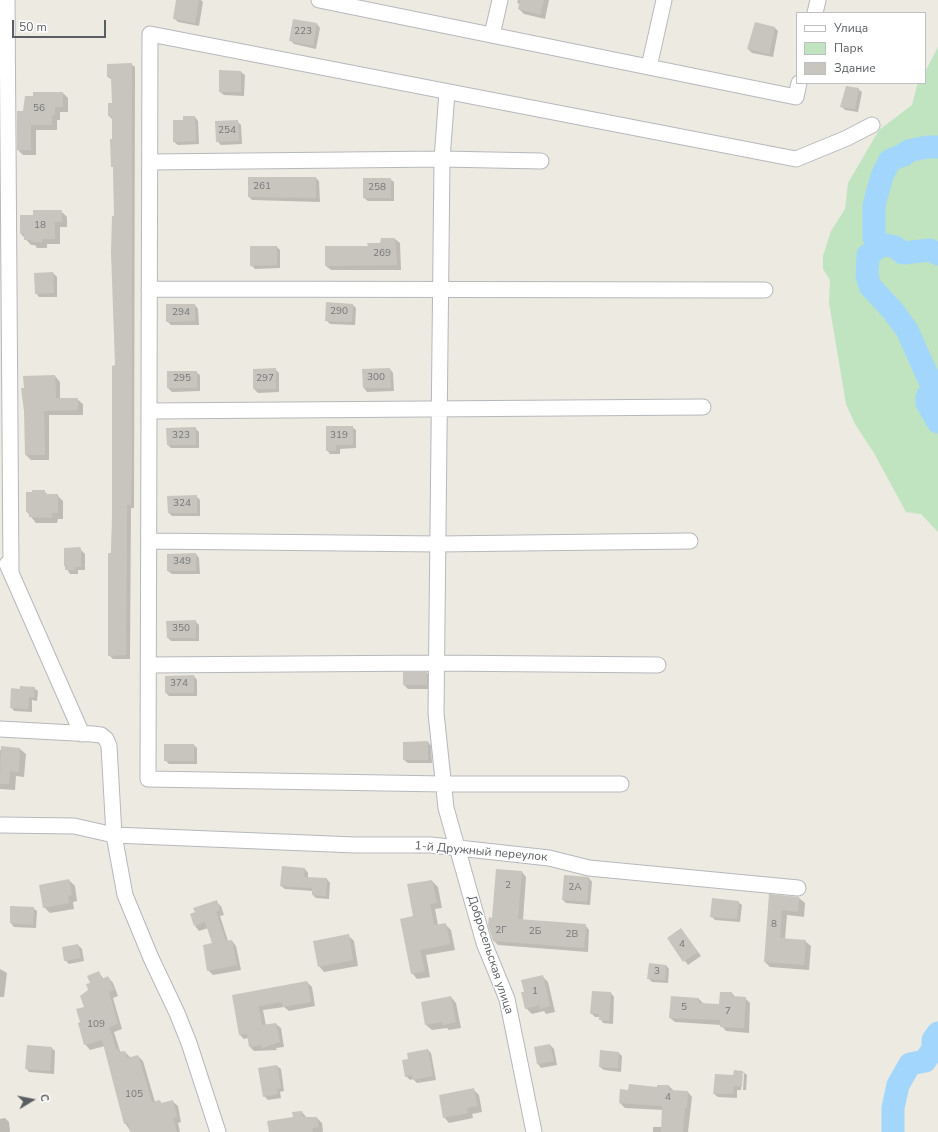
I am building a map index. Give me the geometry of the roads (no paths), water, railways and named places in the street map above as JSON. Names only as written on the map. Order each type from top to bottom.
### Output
[{"type":"street","points":[[4,570],[3,34],[7,0]]},
{"type":"street","points":[[492,35],[500,0]]},
{"type":"street","points":[[649,67],[664,0]]},
{"type":"street","points":[[815,12],[818,0]]},
{"type":"street","points":[[329,1],[796,97],[800,84]]},
{"type":"street","points":[[622,784],[444,784],[148,779],[150,34],[796,159],[847,138],[872,125]]},
{"type":"street","name":"Добросельская улица","points":[[447,92],[442,159],[436,713],[446,808],[456,849],[484,943],[507,999],[534,1132]]},
{"type":"street","points":[[150,162],[442,159],[541,161]]},
{"type":"street","points":[[149,290],[765,290]]},
{"type":"street","points":[[149,411],[703,407]]},
{"type":"street","points":[[149,541],[438,544],[690,541]]},
{"type":"street","points":[[0,548],[4,570],[82,734]]},
{"type":"street","points":[[149,665],[437,663],[658,665]]},
{"type":"street","points":[[0,728],[101,735],[106,739],[109,746],[114,835],[125,895],[189,1043],[218,1132]]},
{"type":"street","name":"1-й Дружный переулок","points":[[0,825],[74,826],[114,835],[355,845],[431,845],[456,849],[549,858],[589,868],[798,888]]},
{"type":"waterway","points":[[938,147],[927,147],[908,151],[904,155],[890,160],[882,176],[874,205],[874,237],[876,243],[895,247],[903,253],[930,250],[938,254]]},
{"type":"waterway","points":[[876,243],[875,250],[868,255],[867,276],[870,286],[893,311],[907,330],[933,388],[932,395],[927,397],[927,403],[938,422]]},
{"type":"waterway","points":[[893,1132],[893,1108],[898,1085],[910,1064],[925,1061],[933,1049],[933,1040],[938,1033]]}]
